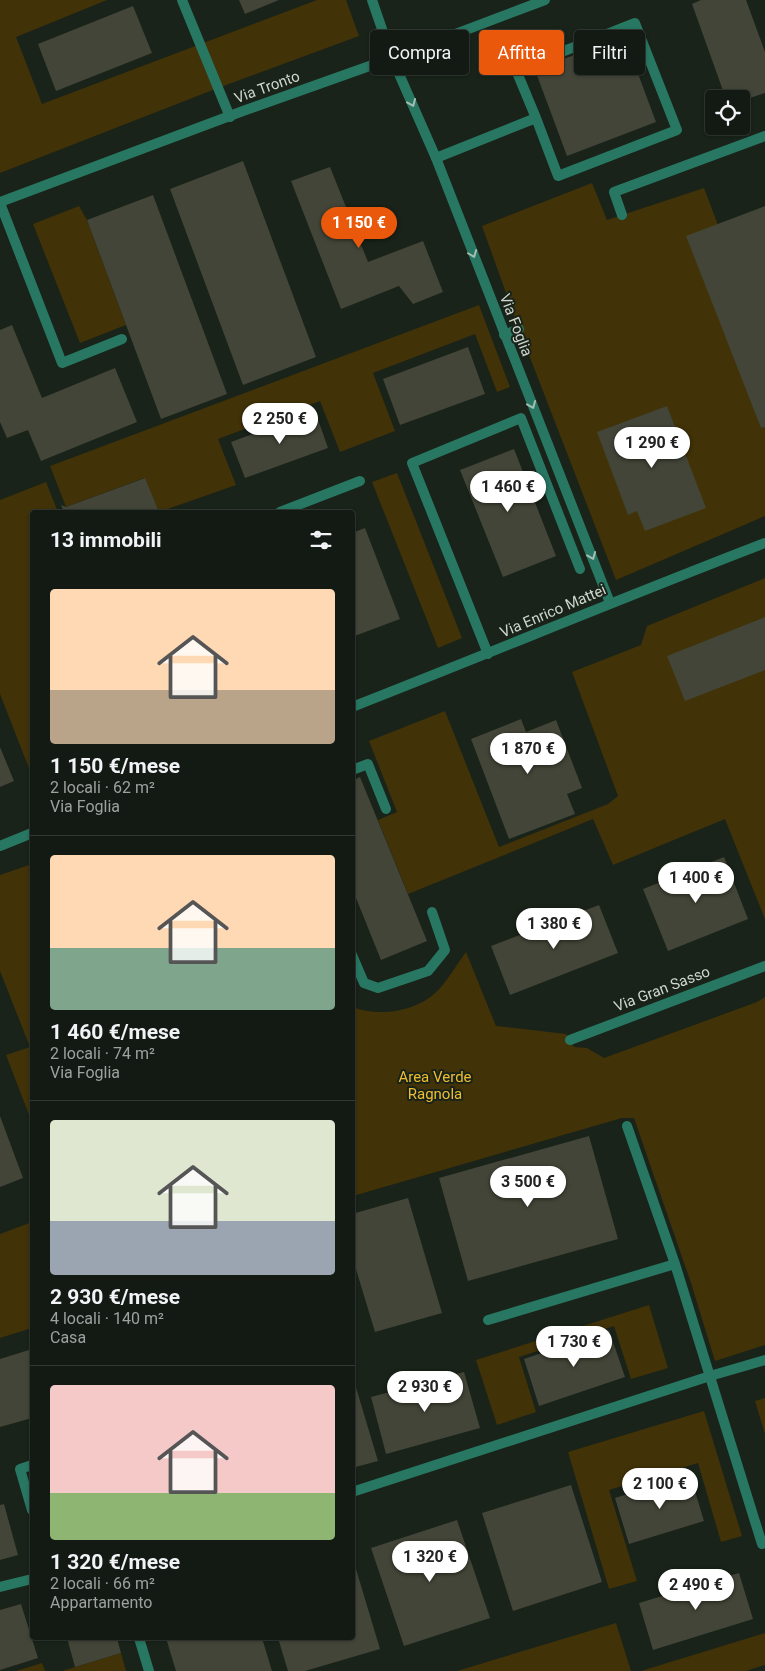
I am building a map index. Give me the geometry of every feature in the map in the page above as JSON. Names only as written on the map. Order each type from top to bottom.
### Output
[{"type":"street","points":[[182,0],[230,117]]},
{"type":"street","name":"Via Foglia","points":[[372,0],[382,30]]},
{"type":"street","name":"Via Tronto","points":[[466,30],[545,0]]},
{"type":"street","points":[[635,23],[677,130],[558,176],[536,118],[516,70],[635,23]]},
{"type":"street","name":"Via Tronto","points":[[0,203],[370,66]]},
{"type":"street","name":"Via Foglia","points":[[399,75],[436,158],[610,603]]},
{"type":"street","points":[[436,158],[536,118]]},
{"type":"street","points":[[622,216],[614,192],[765,136]]},
{"type":"street","points":[[0,203],[62,363],[122,339]]},
{"type":"street","points":[[504,335],[519,329]]},
{"type":"street","points":[[488,654],[412,463],[522,418],[580,569]]},
{"type":"street","points":[[285,510],[360,481]]},
{"type":"street","name":"Via Enrico Mattei","points":[[355,706],[765,543]]},
{"type":"street","points":[[355,769],[368,764],[386,809]]},
{"type":"street","points":[[0,846],[30,834]]},
{"type":"street","points":[[355,962],[364,983],[378,988],[428,971],[445,950],[432,912]]},
{"type":"street","name":"Via Gran Sasso","points":[[570,1040],[765,966]]},
{"type":"street","points":[[627,1126],[675,1264],[762,1544]]},
{"type":"street","points":[[488,1320],[675,1264]]},
{"type":"street","points":[[355,1491],[710,1376],[765,1360]]},
{"type":"street","points":[[30,1466],[20,1469],[30,1503]]},
{"type":"street","points":[[0,1586],[30,1579]]},
{"type":"street","points":[[140,1640],[150,1671]]},
{"type":"green space","points":[[0,0],[107,0],[16,37],[42,104],[317,0],[346,0],[359,36],[218,88],[0,173]]},
{"type":"green space","points":[[592,183],[607,220],[704,188],[718,225],[761,428],[765,427],[765,516],[616,580],[519,329],[482,226]]},
{"type":"green space","points":[[79,206],[87,220],[126,325],[80,343],[33,224]]},
{"type":"green space","points":[[479,305],[510,387],[497,392],[475,334],[373,373],[395,431],[340,452],[320,401],[218,439],[236,485],[165,510],[158,510],[144,478],[66,507],[50,466]]},
{"type":"green space","points":[[397,473],[462,638],[438,648],[372,482]]},
{"type":"green space","points":[[46,482],[57,510],[30,510],[30,771],[0,694],[0,500]]},
{"type":"green space","points":[[765,578],[765,919],[725,819],[613,865],[593,819],[408,894],[378,820],[397,812],[369,741],[445,711],[499,847],[608,804],[618,796],[572,672],[641,645],[647,626]]},
{"type":"green space","points":[[30,865],[30,1047],[0,971],[0,875]]},
{"type":"green space","name":"Area Verde Ragnola","points":[[466,952],[496,1026],[566,1034],[574,1047],[587,1048],[604,1058],[757,1002],[765,997],[765,1345],[715,1361],[691,1283],[634,1118],[622,1118],[355,1195],[355,1008],[375,1012],[388,1012],[412,1007],[433,995]]},
{"type":"green space","points":[[30,1047],[30,1117],[6,1055]]},
{"type":"green space","points":[[30,1223],[30,1329],[0,1338],[0,1234]]},
{"type":"green space","points":[[649,1305],[668,1368],[631,1379],[614,1326],[519,1357],[536,1412],[497,1425],[476,1360]]},
{"type":"green space","points":[[765,1398],[765,1434],[755,1401]]},
{"type":"green space","points":[[704,1411],[742,1536],[721,1542],[698,1463],[609,1490],[637,1581],[609,1589],[568,1452]]},
{"type":"green space","points":[[616,1623],[631,1671],[457,1671]]},
{"type":"green space","points":[[765,1633],[765,1665],[746,1671],[641,1671]]},
{"type":"green space","points":[[121,1653],[126,1671],[62,1671]]},
{"type":"green space","points":[[42,1663],[45,1671],[16,1671]]},
{"type":"building","points":[[239,0],[279,0],[245,14]]},
{"type":"building","points":[[701,0],[746,0],[765,52],[765,93],[750,98],[750,90],[723,90],[692,4]]},
{"type":"building","points":[[133,6],[152,53],[56,91],[38,44]]},
{"type":"building","points":[[574,55],[574,75],[639,75],[656,122],[567,156],[537,75],[564,75],[564,59]]},
{"type":"building","points":[[243,161],[316,357],[243,385],[170,189]]},
{"type":"building","points":[[330,167],[368,262],[423,241],[443,292],[413,304],[399,286],[341,309],[291,181]]},
{"type":"building","points":[[153,195],[227,394],[161,419],[87,220]]},
{"type":"building","points":[[765,206],[765,427],[761,428],[686,236]]},
{"type":"building","points":[[12,325],[42,398],[115,368],[137,422],[41,461],[28,430],[7,438],[0,422],[0,330]]},
{"type":"building","points":[[468,347],[485,394],[400,425],[383,379]]},
{"type":"building","points":[[667,406],[706,508],[645,531],[637,511],[628,515],[597,432]]},
{"type":"building","points":[[315,411],[328,448],[245,478],[231,442]]},
{"type":"building","points":[[514,449],[556,556],[503,577],[460,470]]},
{"type":"building","points":[[145,478],[158,510],[63,510],[61,505],[66,507]]},
{"type":"building","points":[[365,528],[400,619],[355,636],[355,532]]},
{"type":"building","points":[[765,617],[765,670],[685,701],[667,656]]},
{"type":"building","points":[[521,719],[526,732],[556,720],[582,788],[567,794],[575,814],[509,839],[471,739]]},
{"type":"building","points":[[0,747],[14,781],[0,787]]},
{"type":"building","points":[[360,777],[427,941],[381,960],[355,895],[355,780]]},
{"type":"building","points":[[724,857],[748,919],[668,951],[643,889]]},
{"type":"building","points":[[599,905],[618,953],[510,995],[491,946]]},
{"type":"building","points":[[0,1116],[23,1178],[0,1187]]},
{"type":"building","points":[[589,1136],[618,1239],[468,1281],[439,1178]]},
{"type":"building","points":[[408,1198],[442,1313],[375,1332],[355,1266],[355,1213]]},
{"type":"building","points":[[609,1330],[625,1377],[539,1406],[524,1359]]},
{"type":"building","points":[[30,1350],[30,1419],[0,1427],[0,1359]]},
{"type":"building","points":[[464,1372],[480,1428],[386,1454],[371,1397]]},
{"type":"building","points":[[355,1384],[378,1461],[355,1467]]},
{"type":"building","points":[[690,1475],[704,1521],[629,1544],[615,1498]]},
{"type":"building","points":[[571,1485],[602,1582],[513,1611],[482,1513]]},
{"type":"building","points":[[4,1504],[18,1555],[0,1560],[0,1505]]},
{"type":"building","points":[[457,1520],[490,1618],[404,1646],[371,1548]]},
{"type":"building","points":[[355,1566],[380,1649],[305,1671],[288,1671],[279,1640],[355,1640]]},
{"type":"building","points":[[739,1573],[753,1619],[653,1650],[639,1603]]},
{"type":"building","points":[[21,1604],[30,1633],[30,1640],[32,1640],[38,1658],[0,1670],[0,1610]]},
{"type":"building","points":[[68,1640],[118,1640],[121,1653],[75,1667]]},
{"type":"building","points":[[167,1640],[263,1640],[272,1671],[176,1671]]}]
